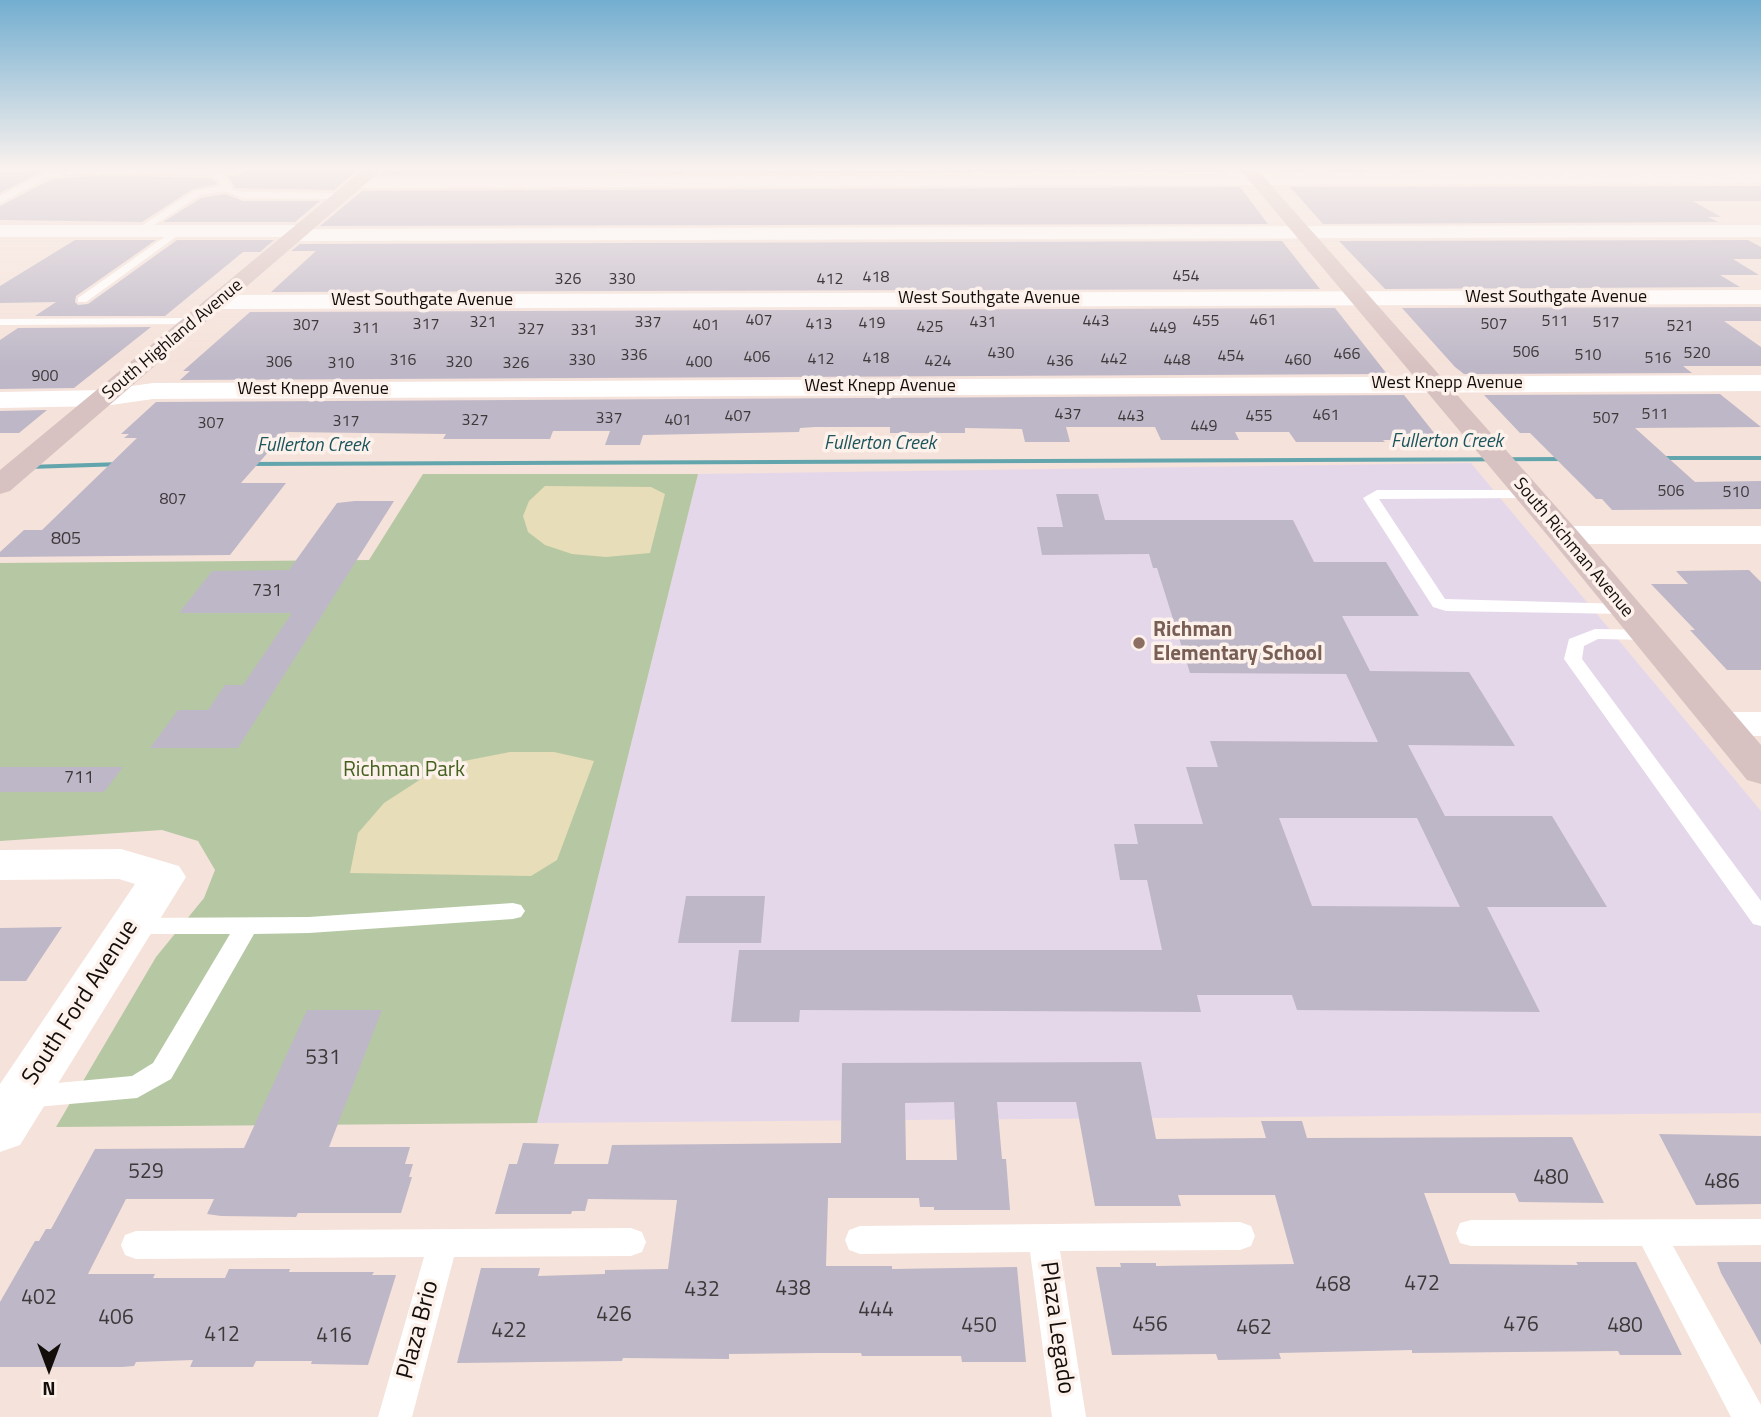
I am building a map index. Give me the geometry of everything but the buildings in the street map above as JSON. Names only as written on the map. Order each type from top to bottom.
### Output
[{"type":"street","points":[[20,249],[47,233]]},
{"type":"street","name":"South Highland Avenue","points":[[3,483],[301,233]]},
{"type":"street","name":"South Richman Avenue","points":[[1300,233],[1564,535],[1761,771]]},
{"type":"street","name":"West Southgate Avenue","points":[[217,302],[1761,297]]},
{"type":"street","name":"West Knepp Avenue","points":[[0,400],[104,398],[153,391],[1761,383]]},
{"type":"street","points":[[1564,535],[1761,535]]},
{"type":"street","points":[[1722,724],[1761,724]]},
{"type":"street","name":"South Ford Avenue","points":[[0,865],[121,864],[163,877],[10,1113]]},
{"type":"lane","points":[[82,300],[176,233]]},
{"type":"lane","points":[[0,322],[194,321]]},
{"type":"lane","points":[[1506,469],[1377,494],[1371,498],[1439,603],[1446,606],[1637,622]]},
{"type":"lane","points":[[1637,622],[1595,634],[1575,643],[1573,659],[1761,918]]},
{"type":"lane","points":[[130,926],[309,926],[513,911]]},
{"type":"lane","points":[[10,1113],[137,1087],[162,1071],[247,926]]},
{"type":"lane","points":[[1650,1232],[1749,1417]]},
{"type":"lane","points":[[1471,1233],[1761,1232]]},
{"type":"lane","points":[[860,1240],[1240,1236]]},
{"type":"lane","name":"Plaza Legado","points":[[1044,1238],[1069,1417]]},
{"type":"lane","points":[[136,1245],[631,1242]]},
{"type":"lane","name":"Plaza Brio","points":[[395,1417],[443,1243]]},
{"type":"shaded area","name":"Richman Elementary School","points":[[1471,463],[1761,811],[1761,1113],[537,1123],[698,474]]},
{"type":"green space","name":"Richman Park","points":[[423,474],[698,474],[537,1123],[56,1127],[156,957],[204,898],[215,870],[198,841],[162,830],[0,841],[0,563],[369,560]]},
{"type":"sand","points":[[545,486],[651,487],[665,494],[650,553],[606,557],[572,554],[545,545],[528,532],[523,516],[529,501]]},
{"type":"sand","points":[[510,752],[554,752],[594,761],[557,860],[531,876],[350,873],[358,833],[384,803],[421,779],[464,761]]},
{"type":"waterway","name":"Fullerton Creek","points":[[1656,458],[1761,458]]},
{"type":"waterway","name":"Fullerton Creek","points":[[245,464],[1567,459]]},
{"type":"waterway","name":"Fullerton Creek","points":[[28,467],[122,464]]},
{"type":"place","name":"Richman Elementary School","points":[[1139,643]]}]
